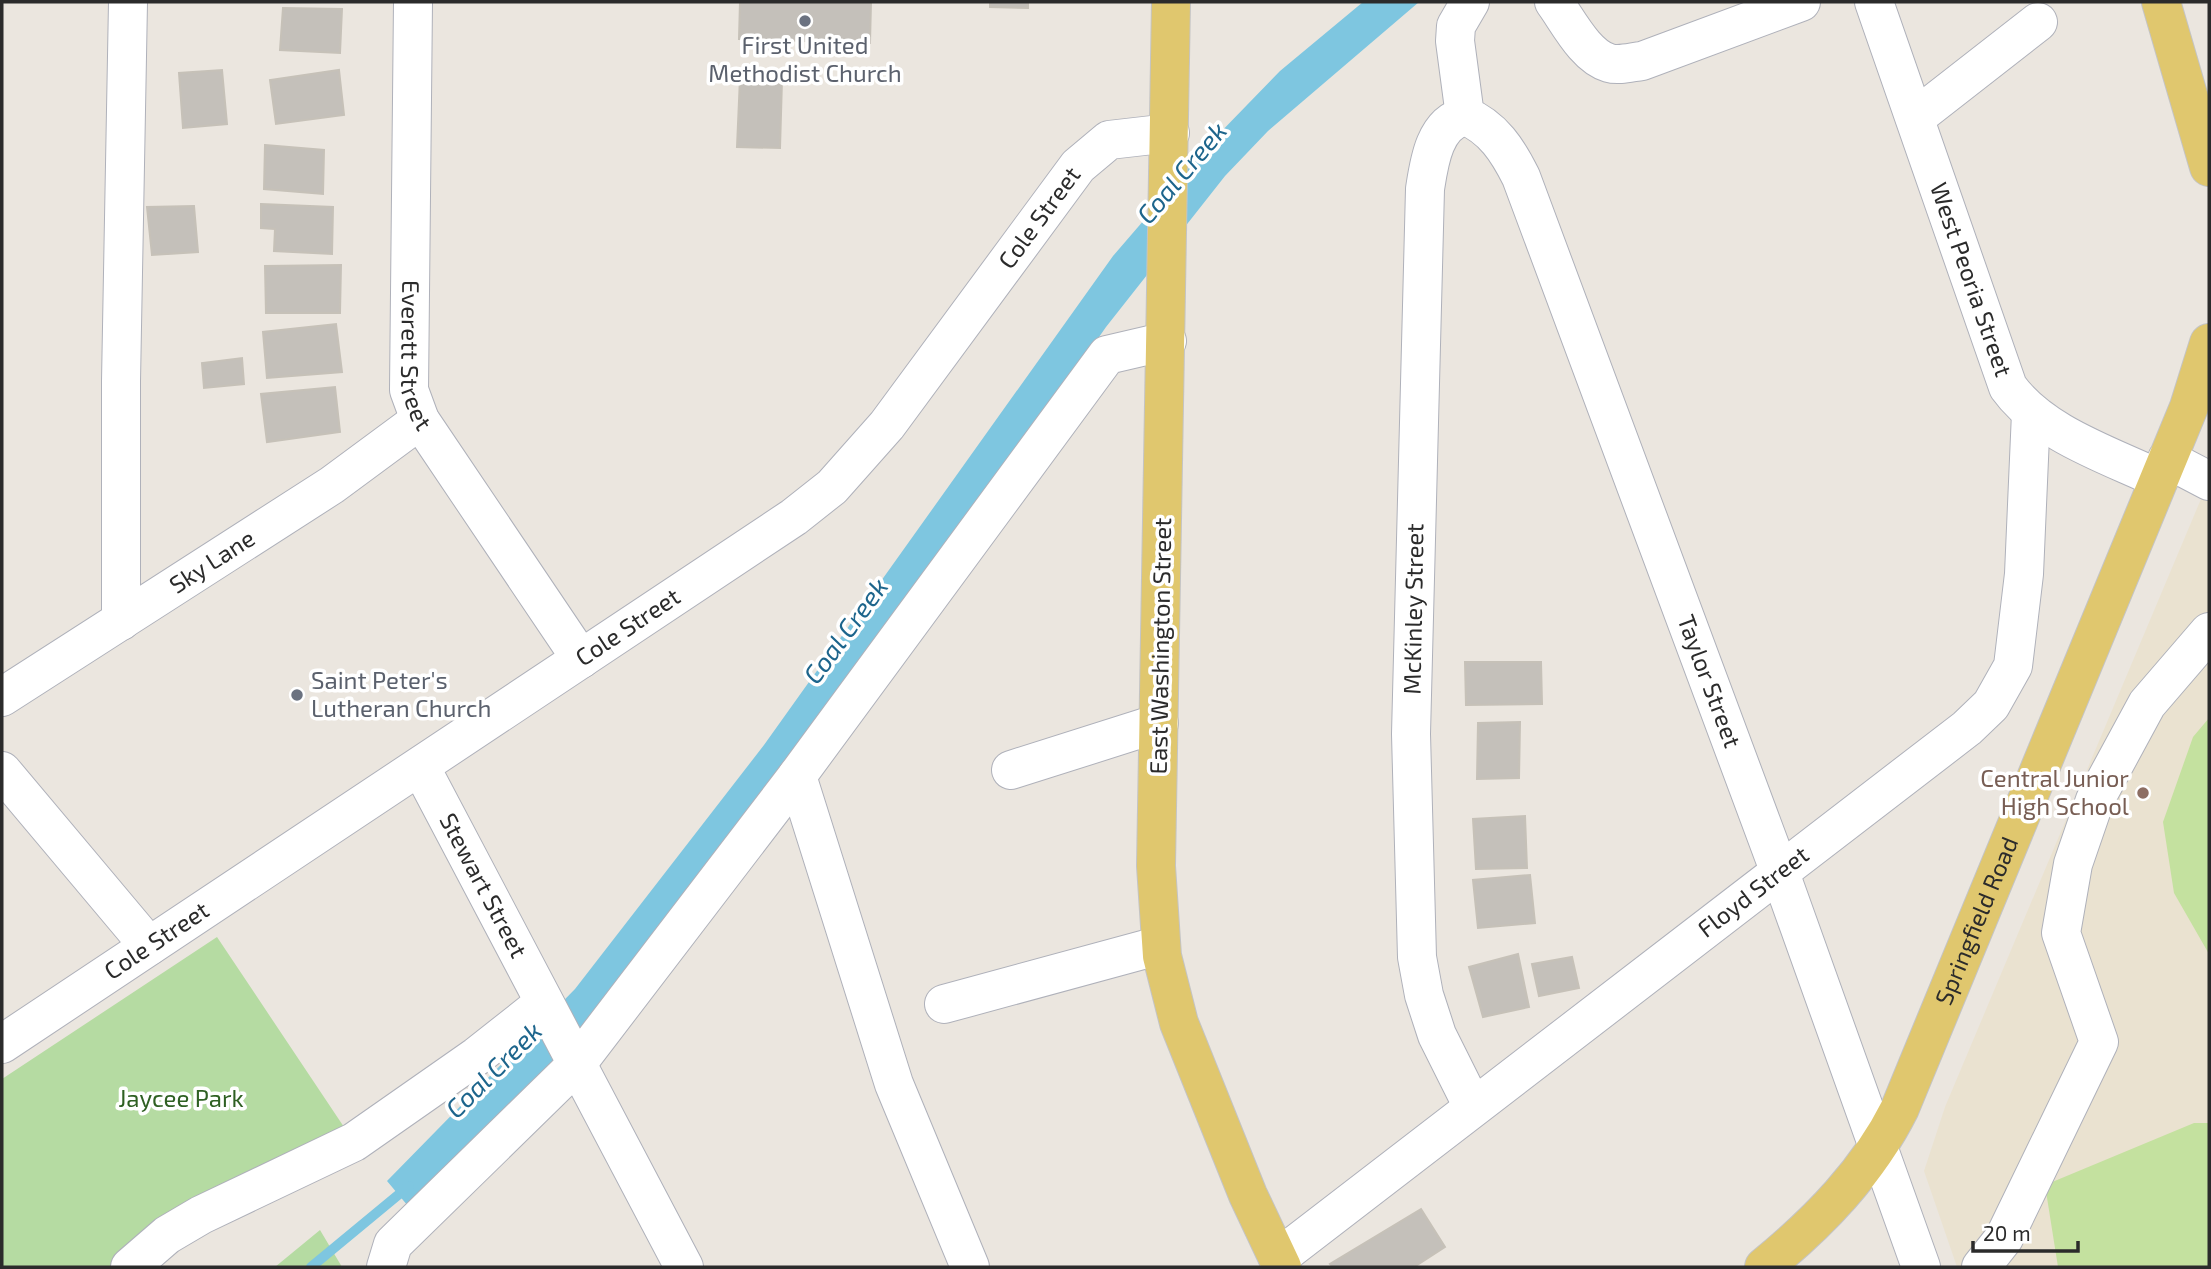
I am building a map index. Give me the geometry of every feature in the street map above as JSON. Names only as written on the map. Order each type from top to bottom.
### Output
[{"type":"main road","name":"East Washington Street","points":[[1171,2],[1156,866],[1161,945],[1166,978],[1179,1023],[1248,1195],[1280,1263]]},
{"type":"main road","points":[[2161,2],[2209,167]]},
{"type":"main road","name":"Springfield Road","points":[[1782,1261],[1846,1191],[1900,1108],[1934,1031],[2163,469],[2194,391],[2209,343]]},
{"type":"street","points":[[121,621],[121,381],[128,2]]},
{"type":"street","name":"Everett Street","points":[[413,2],[409,390],[420,420],[581,659]]},
{"type":"street","points":[[1465,116],[1455,41],[1456,26],[1470,2]]},
{"type":"street","points":[[1554,2],[1592,53],[1609,63],[1642,61],[1801,2]]},
{"type":"street","name":"West Peoria Street","points":[[1874,2],[2008,387],[2031,413],[2079,440],[2163,469],[2209,481]]},
{"type":"street","points":[[1915,118],[2038,22]]},
{"type":"street","name":"Taylor Street","points":[[1465,116],[1487,128],[1510,154],[1521,177],[1779,870],[1921,1267]]},
{"type":"street","name":"McKinley Street","points":[[1465,116],[1445,128],[1433,150],[1425,189],[1411,734],[1417,957],[1424,995],[1437,1035],[1473,1107]]},
{"type":"street","name":"Cole Street","points":[[2,1044],[421,768],[794,517],[832,487],[887,425],[1079,166],[1109,140],[1170,132]]},
{"type":"street","points":[[386,1267],[393,1244],[576,1065],[797,776],[1107,355],[1167,341]]},
{"type":"street","name":"Floyd Street","points":[[1280,1263],[1473,1107],[1967,728],[1991,705],[2013,666],[2024,574],[2031,413]]},
{"type":"street","name":"Sky Lane","points":[[2,697],[332,485],[420,420]]},
{"type":"street","points":[[1981,1267],[2004,1238],[2099,1042],[2061,933],[2073,864],[2095,800],[2147,704],[2209,632]]},
{"type":"street","points":[[1012,770],[1159,723]]},
{"type":"street","name":"Stewart Street","points":[[421,768],[576,1065]]},
{"type":"street","points":[[2,771],[149,946]]},
{"type":"street","points":[[797,776],[894,1084],[970,1267]]},
{"type":"street","points":[[944,1004],[1161,945]]},
{"type":"street","points":[[130,1267],[167,1235],[354,1142],[477,1056],[544,1003]]},
{"type":"street","points":[[576,1065],[684,1267]]},
{"type":"shaded area","name":"Central Junior High School","points":[[2209,480],[2209,1267],[1957,1267],[1924,1171],[1945,1107]]},
{"type":"green space","points":[[2209,718],[2209,954],[2174,893],[2163,822],[2193,737]]},
{"type":"green space","name":"Jaycee Park","points":[[217,937],[354,1142],[130,1267],[2,1267],[2,1079]]},
{"type":"green space","points":[[2194,1123],[2209,1123],[2209,1267],[2058,1267],[2045,1185]]},
{"type":"green space","points":[[320,1230],[342,1267],[275,1267]]},
{"type":"water","points":[[1363,2],[1419,2],[1268,131],[1225,176],[1106,327],[877,655],[545,1072],[408,1206],[387,1181],[575,989],[764,745],[1113,256],[1213,140],[1280,71]]},
{"type":"building","name":"First United Methodist Church","points":[[740,2],[871,2],[870,43],[739,39]]},
{"type":"building","points":[[990,2],[1028,2],[1028,8],[990,7]]},
{"type":"building","points":[[283,8],[342,9],[340,53],[280,50]]},
{"type":"building","points":[[222,70],[227,124],[183,128],[179,73]]},
{"type":"building","points":[[339,70],[344,115],[276,124],[270,80]]},
{"type":"building","points":[[740,78],[782,80],[780,148],[737,147]]},
{"type":"building","points":[[265,145],[324,150],[323,194],[264,189]]},
{"type":"building","points":[[261,204],[333,207],[332,254],[274,251],[275,229],[261,228]]},
{"type":"building","points":[[194,206],[198,252],[152,255],[147,207]]},
{"type":"building","points":[[341,265],[340,313],[266,313],[265,266]]},
{"type":"building","points":[[336,324],[342,372],[267,378],[263,332]]},
{"type":"building","points":[[242,358],[244,384],[204,388],[202,363]]},
{"type":"building","points":[[335,387],[340,432],[267,442],[261,394]]},
{"type":"building","points":[[1465,662],[1541,662],[1542,704],[1466,705]]},
{"type":"building","points":[[1520,722],[1519,778],[1477,779],[1478,723]]},
{"type":"building","points":[[1525,816],[1527,868],[1476,869],[1473,819]]},
{"type":"building","points":[[1530,875],[1535,923],[1478,928],[1473,880]]},
{"type":"building","points":[[1518,954],[1529,1007],[1483,1017],[1469,967]]},
{"type":"building","points":[[1572,957],[1579,988],[1539,996],[1532,964]]},
{"type":"building","points":[[1421,1209],[1445,1247],[1414,1267],[1333,1267],[1330,1264]]},
{"type":"waterway","name":"Coal Creek","points":[[311,1267],[409,1186]]},
{"type":"place","name":"First United Methodist Church","points":[[805,21]]},
{"type":"place","name":"Saint Peter's Lutheran Church","points":[[297,695]]},
{"type":"place","name":"Central Junior High School","points":[[2143,793]]}]
